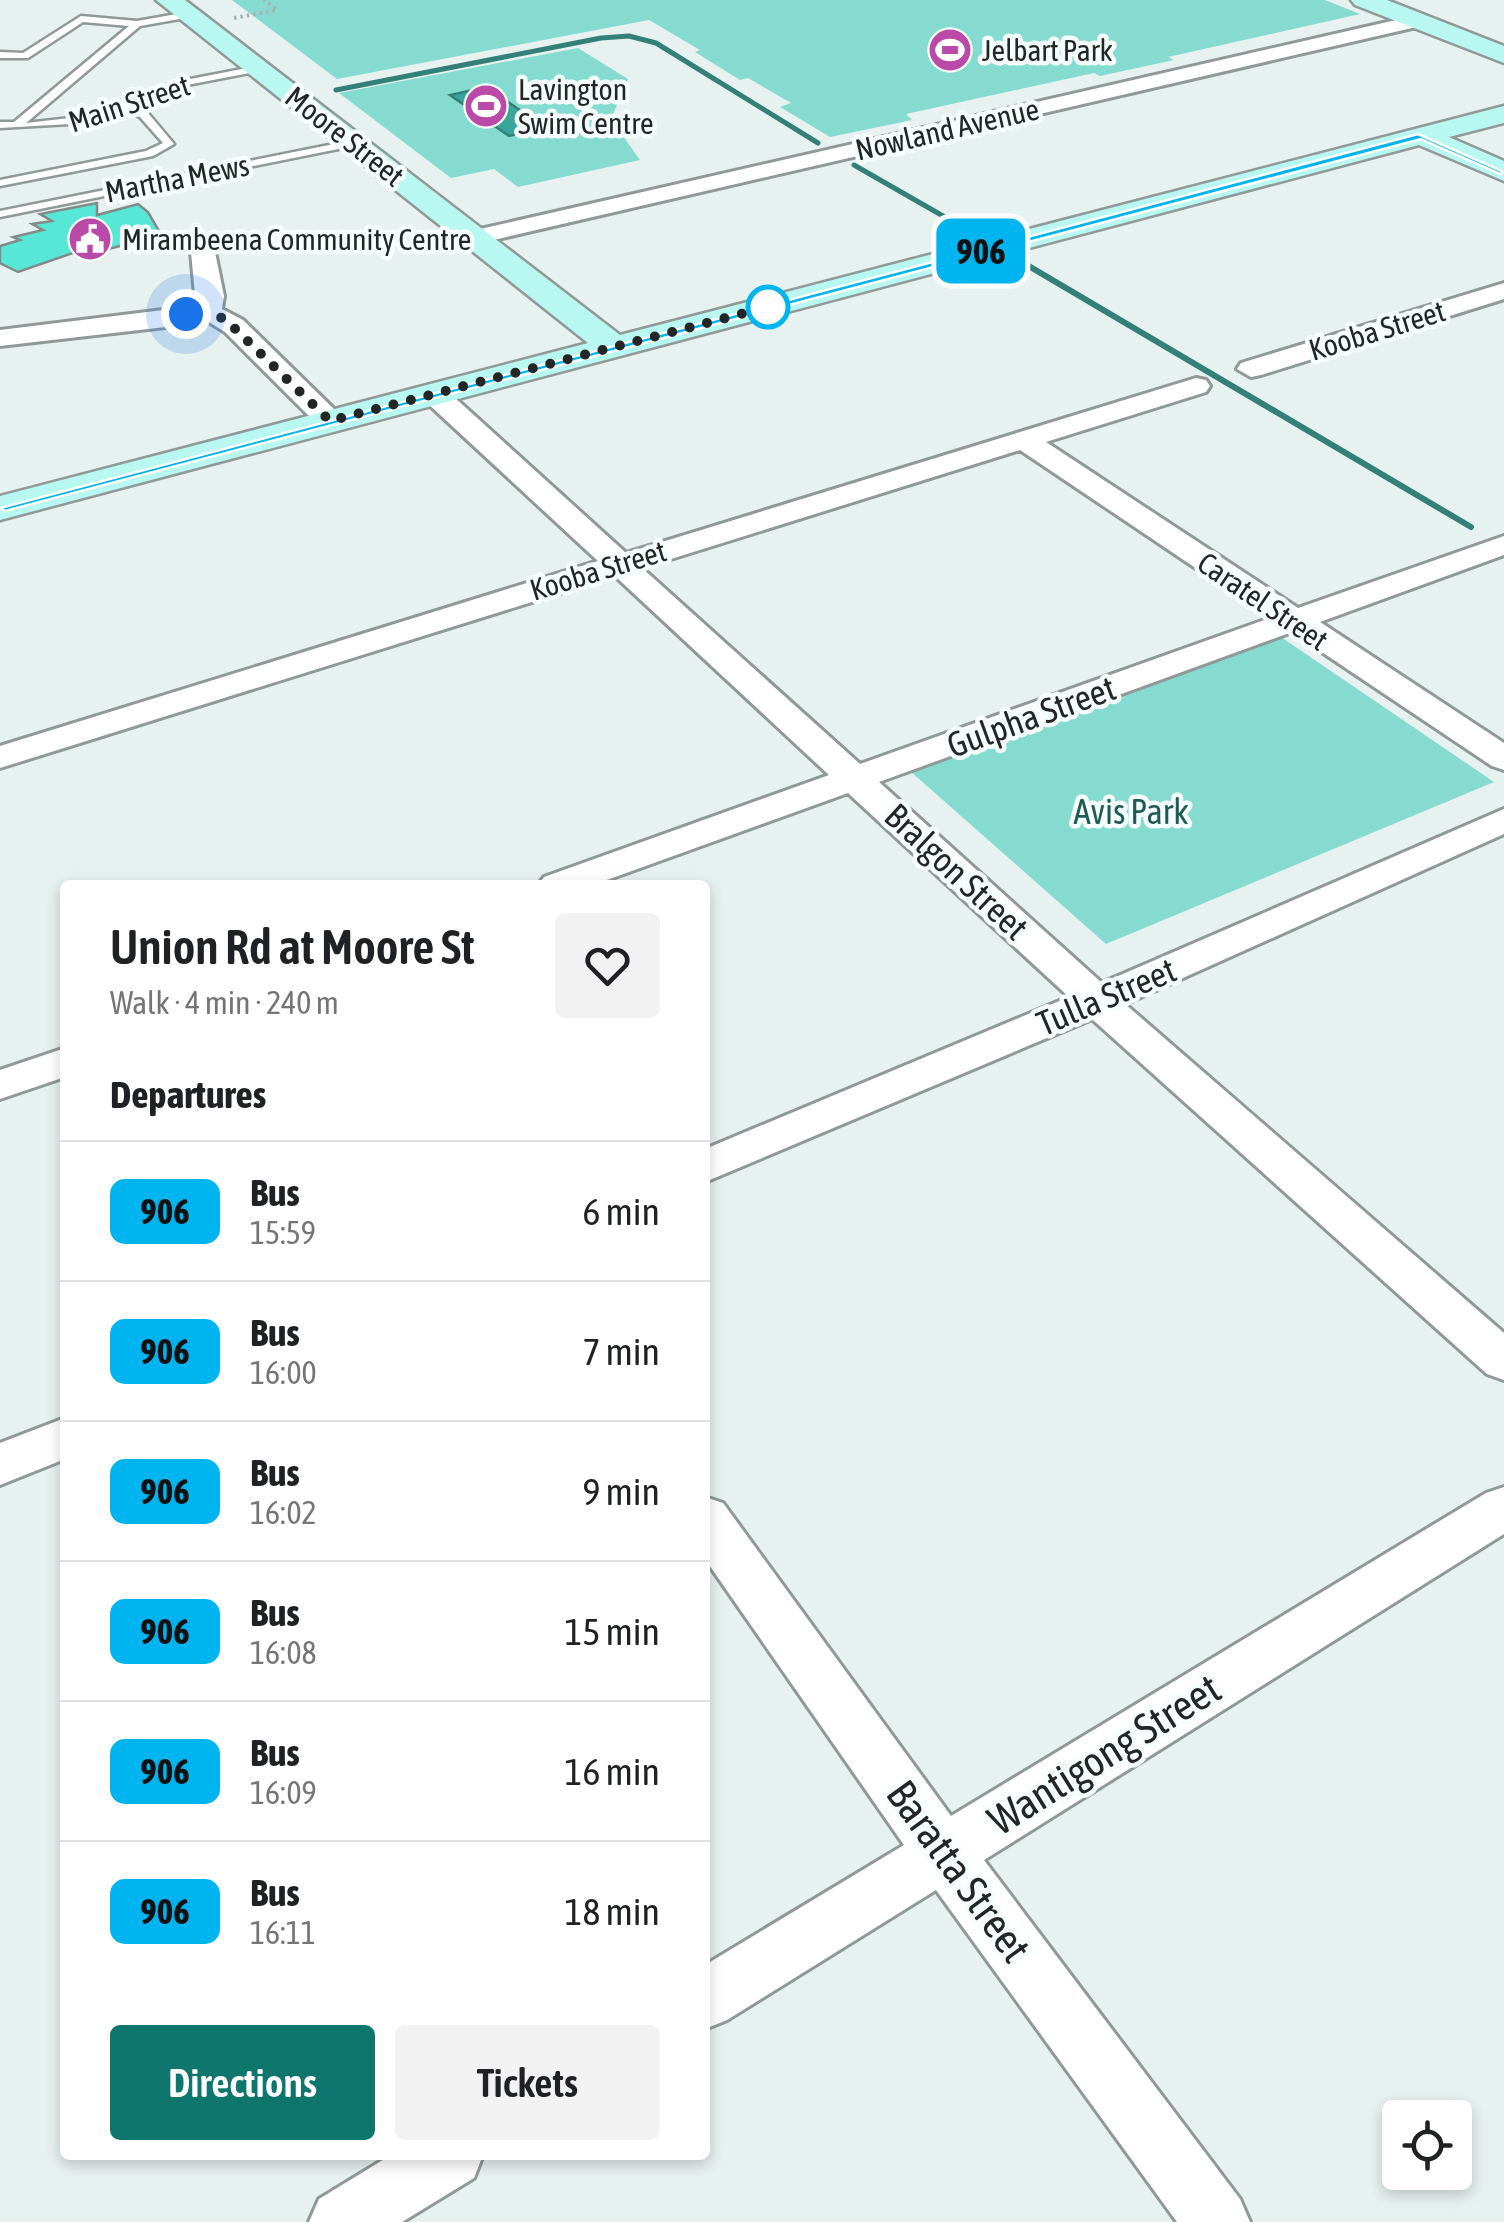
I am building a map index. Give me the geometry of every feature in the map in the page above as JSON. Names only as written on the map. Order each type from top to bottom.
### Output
[{"type":"main road","points":[[1364,0],[1504,55]]},
{"type":"main road","name":"Moore Street","points":[[179,8],[614,346]]},
{"type":"main road","points":[[0,508],[1504,114]]},
{"type":"main road","points":[[1422,136],[1504,172]]},
{"type":"street","name":"Nowland Avenue","points":[[476,237],[1418,21]]},
{"type":"street","points":[[202,252],[211,296],[208,313]]},
{"type":"street","name":"Kooba Street","points":[[1251,370],[1504,291]]},
{"type":"street","points":[[0,338],[208,313],[234,326],[330,421]]},
{"type":"street","name":"Kooba Street","points":[[0,757],[1196,386]]},
{"type":"street","name":"Bralgon Street","points":[[434,394],[1497,1361]]},
{"type":"street","name":"Caratel Street","points":[[1024,440],[1504,758]]},
{"type":"street","name":"Gulpha Street","points":[[571,880],[1504,544]]},
{"type":"street","name":"Tulla Street","points":[[710,1164],[1097,1000],[1504,820]]},
{"type":"street","points":[[0,1085],[60,1064]]},
{"type":"street","points":[[0,1465],[60,1440]]},
{"type":"street","name":"Wantigong Street","points":[[710,1996],[1503,1507]]},
{"type":"street","name":"Baratta Street","points":[[710,1525],[943,1852],[1217,2222]]},
{"type":"street","points":[[342,2222],[443,2160]]},
{"type":"lane","points":[[81,19],[76,13],[86,0]]},
{"type":"lane","points":[[16,126],[137,24],[179,8]]},
{"type":"lane","points":[[0,55],[25,56],[81,19],[137,24]]},
{"type":"lane","name":"Main Street","points":[[0,125],[58,126],[125,107],[170,87],[257,68]]},
{"type":"lane","points":[[0,183],[157,152],[169,144],[144,114],[125,107]]},
{"type":"lane","name":"Martha Mews","points":[[0,214],[354,142]]},
{"type":"lane","points":[[0,225],[164,192],[154,183]]},
{"type":"path","points":[[233,18],[278,10],[264,0]]},
{"type":"green space","name":"Jelbart Park","points":[[232,0],[1325,0],[1360,14],[1168,57],[1174,60],[1100,76],[1094,73],[906,114],[912,120],[830,137],[780,107],[791,103],[748,78],[740,80],[695,52],[700,50],[649,20],[337,79]]},
{"type":"green space","name":"Lavington Swim Centre","points":[[578,48],[628,79],[611,119],[640,160],[518,187],[494,169],[451,178],[339,93]]},
{"type":"green space","name":"Avis Park","points":[[1281,637],[1494,782],[1106,944],[910,771]]},
{"type":"water","points":[[486,87],[546,128],[509,136],[450,95]]},
{"type":"building","name":"Mirambeena Community Centre","points":[[97,203],[97,215],[138,204],[148,212],[166,243],[138,247],[135,242],[109,249],[99,244],[18,272],[0,263],[0,246],[20,240],[13,237],[43,230],[32,224],[52,221],[40,214]]},
{"type":"waterway","points":[[336,90],[601,38],[629,36],[656,43],[818,143]]},
{"type":"waterway","points":[[854,165],[964,228]]},
{"type":"waterway","points":[[1017,259],[1471,527]]},
{"type":"bus line","name":"906","points":[[0,508],[1422,136],[1504,172]]},
{"type":"place","name":"Jelbart Park","points":[[950,50]]},
{"type":"place","name":"Lavington Swim Centre","points":[[486,106]]},
{"type":"place","name":"Mirambeena Community Centre","points":[[90,239]]},
{"type":"route","points":[[186,314],[208,313],[225,319],[330,421],[768,307]]}]
